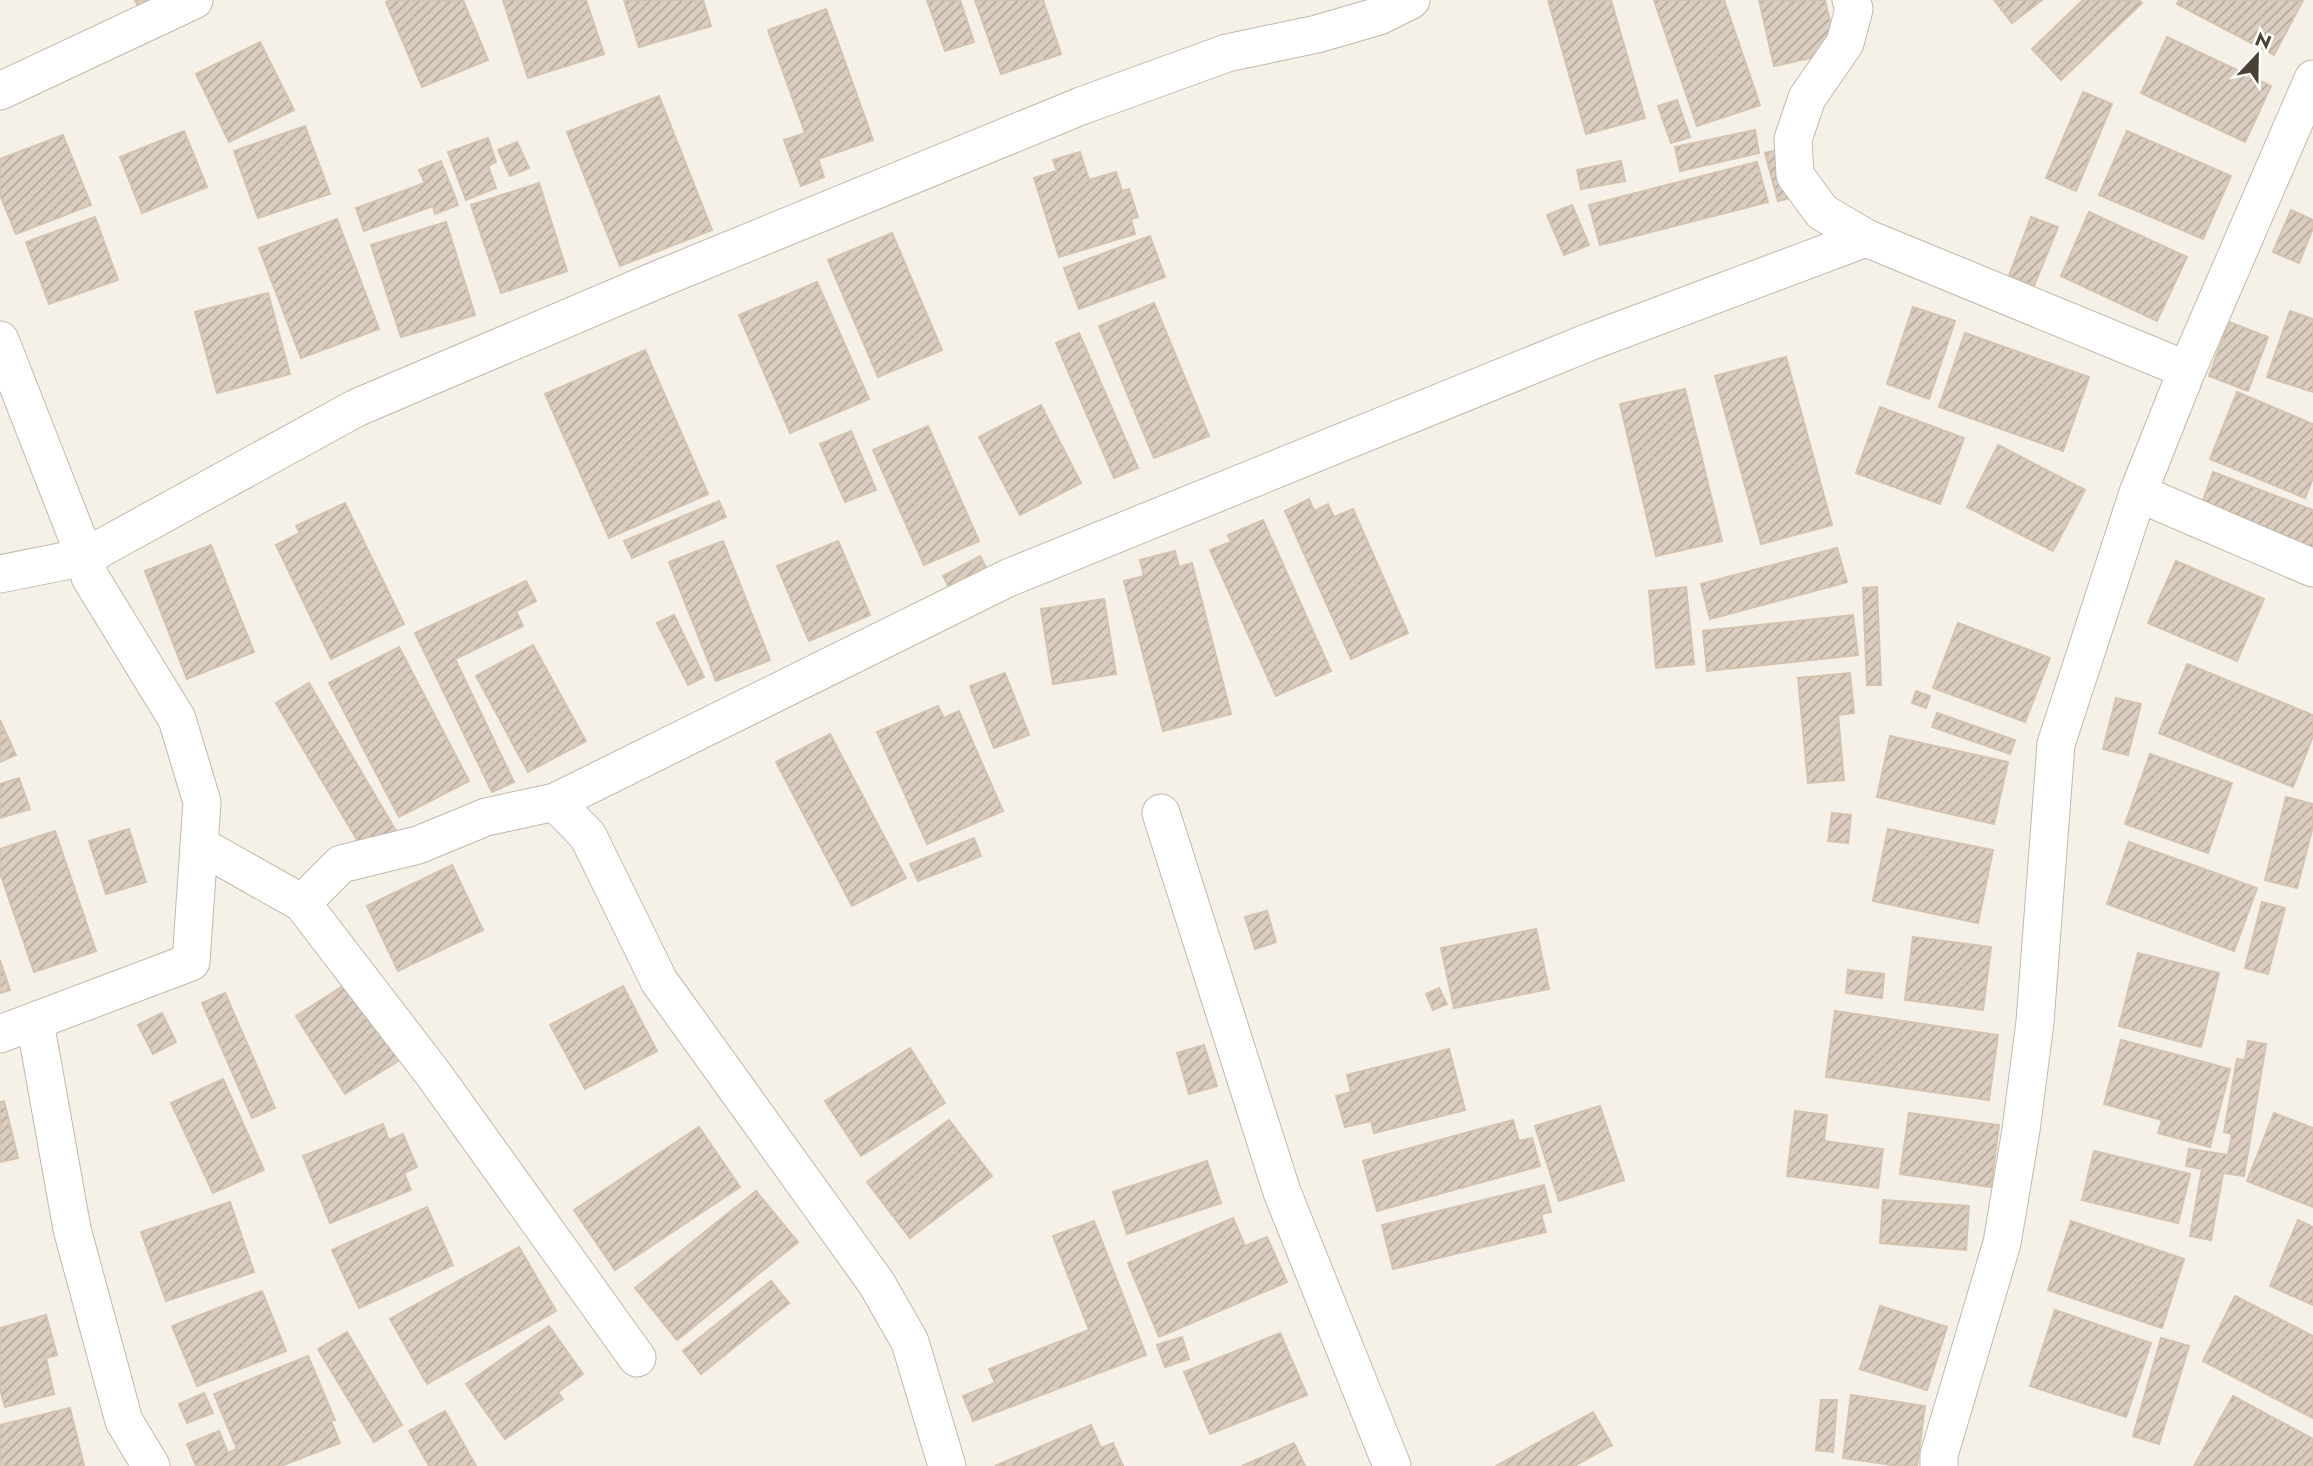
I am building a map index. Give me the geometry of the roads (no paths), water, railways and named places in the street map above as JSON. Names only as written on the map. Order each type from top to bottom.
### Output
[{"type":"street","points":[[0,91],[194,0]]},
{"type":"street","points":[[0,574],[85,557],[356,408],[664,277],[1081,106],[1227,53],[1317,34],[1379,16],[1411,0]]},
{"type":"street","points":[[1851,0],[1854,9],[1845,43],[1807,98],[1793,139],[1795,175],[1822,212],[1866,238],[2186,370]]},
{"type":"street","points":[[1938,1466],[2002,1242],[2021,1130],[2035,1022],[2056,744],[2138,493],[2186,370],[2313,79]]},
{"type":"street","points":[[302,903],[341,864],[418,845],[486,817],[555,802],[1008,578],[1588,342],[1866,238]]},
{"type":"street","points":[[0,340],[85,557],[90,577],[177,719],[202,802],[191,962],[0,1034]]},
{"type":"street","points":[[2138,493],[2313,568]]},
{"type":"street","points":[[555,802],[588,836],[659,981],[877,1284],[910,1342],[947,1466]]},
{"type":"street","points":[[1161,813],[1282,1192],[1392,1466]]},
{"type":"street","points":[[199,845],[302,903],[434,1074],[637,1358]]},
{"type":"street","points":[[35,1022],[72,1229],[124,1421],[151,1466]]}]
